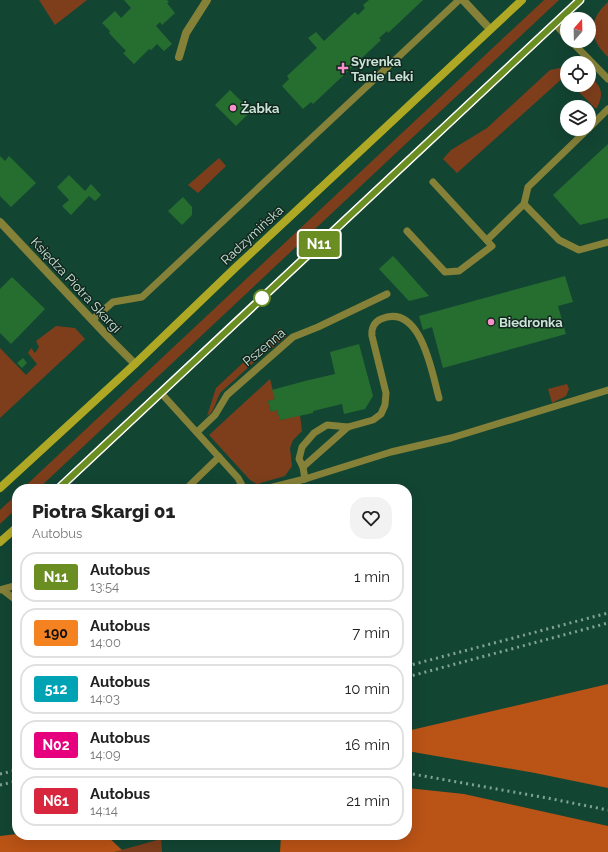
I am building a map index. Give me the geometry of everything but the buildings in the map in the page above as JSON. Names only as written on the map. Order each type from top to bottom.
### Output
[{"type":"main road","name":"Radzymińska","points":[[0,488],[135,364],[235,268],[522,0]]},
{"type":"main road","points":[[63,484],[580,0]]},
{"type":"main road","points":[[0,542],[12,531]]},
{"type":"street","points":[[179,57],[186,33],[207,0]]},
{"type":"street","points":[[463,0],[490,29]]},
{"type":"street","name":"Księdza Piotra Skargi","points":[[0,222],[135,364]]},
{"type":"lane","points":[[92,320],[113,302],[142,297],[459,0]]},
{"type":"lane","points":[[554,24],[560,30]]},
{"type":"lane","points":[[578,48],[608,79]]},
{"type":"lane","points":[[596,122],[608,109]]},
{"type":"lane","points":[[487,240],[524,204],[528,187],[582,136]]},
{"type":"lane","points":[[407,231],[444,272],[459,271],[492,246],[433,182]]},
{"type":"lane","points":[[524,204],[559,240],[579,250],[608,242]]},
{"type":"lane","name":"Pszenna","points":[[197,432],[215,415],[227,395],[293,337],[318,327],[387,294]]},
{"type":"lane","points":[[304,479],[304,468],[299,459],[302,447],[314,433],[328,426],[348,427],[372,420],[381,414],[385,405],[386,393],[372,336],[372,330],[376,322],[382,318],[391,316],[401,318],[417,331],[423,344],[439,398]]},
{"type":"lane","points":[[284,484],[391,452],[451,438],[608,390]]},
{"type":"lane","points":[[161,393],[238,478],[241,484]]},
{"type":"lane","points":[[304,468],[348,427]]},
{"type":"lane","points":[[191,484],[219,458]]},
{"type":"lane","points":[[1,590],[12,587]]},
{"type":"lane","points":[[1,590],[12,598]]},
{"type":"shaded area","points":[[39,0],[87,0],[55,25]]},
{"type":"shaded area","points":[[544,0],[559,0],[43,484],[27,484]]},
{"type":"shaded area","points":[[608,2],[608,57],[601,50],[596,41],[596,18],[601,9]]},
{"type":"shaded area","points":[[560,68],[560,81],[457,173],[443,159],[451,150],[487,128],[550,70]]},
{"type":"shaded area","points":[[596,82],[601,91],[601,98],[597,108],[596,100],[587,100],[579,92],[596,92]]},
{"type":"shaded area","points":[[219,158],[226,166],[198,193],[188,185]]},
{"type":"shaded area","points":[[56,326],[75,328],[85,339],[0,418],[0,348],[26,375],[37,364],[28,353],[31,348],[35,353],[39,347],[36,341]]},
{"type":"shaded area","points":[[280,328],[287,336],[253,363],[220,393],[212,412],[207,416],[216,388],[247,359],[250,361],[264,348],[262,345]]},
{"type":"shaded area","points":[[270,379],[275,399],[268,401],[271,412],[277,410],[280,420],[300,415],[302,431],[293,440],[290,448],[292,466],[285,476],[257,484],[250,480],[209,435]]},
{"type":"shaded area","points":[[567,384],[569,389],[566,396],[552,403],[548,389]]},
{"type":"shaded area","points":[[12,499],[12,513],[0,524],[0,510]]},
{"type":"shaded area","points":[[608,684],[608,788],[535,773],[412,752],[412,730]]},
{"type":"shaded area","points":[[412,789],[464,794],[608,826],[608,852],[280,852],[281,840],[412,840]]},
{"type":"shaded area","points":[[12,835],[12,840],[111,840],[122,850],[114,852],[0,852],[0,836]]},
{"type":"shaded area","points":[[157,840],[161,840],[162,852],[114,852]]},
{"type":"railway","points":[[412,665],[608,613]]},
{"type":"railway","points":[[412,676],[608,623]]},
{"type":"railway","points":[[0,774],[12,771]]},
{"type":"railway","points":[[412,774],[608,810]]},
{"type":"railway","points":[[0,785],[12,782]]},
{"type":"bus line","name":"N11","points":[[63,484],[580,0]]},
{"type":"place","name":"Syrenka Tanie Leki","points":[[343,68]]},
{"type":"place","name":"Żabka","points":[[233,108]]},
{"type":"place","name":"Biedronka","points":[[491,322]]}]
